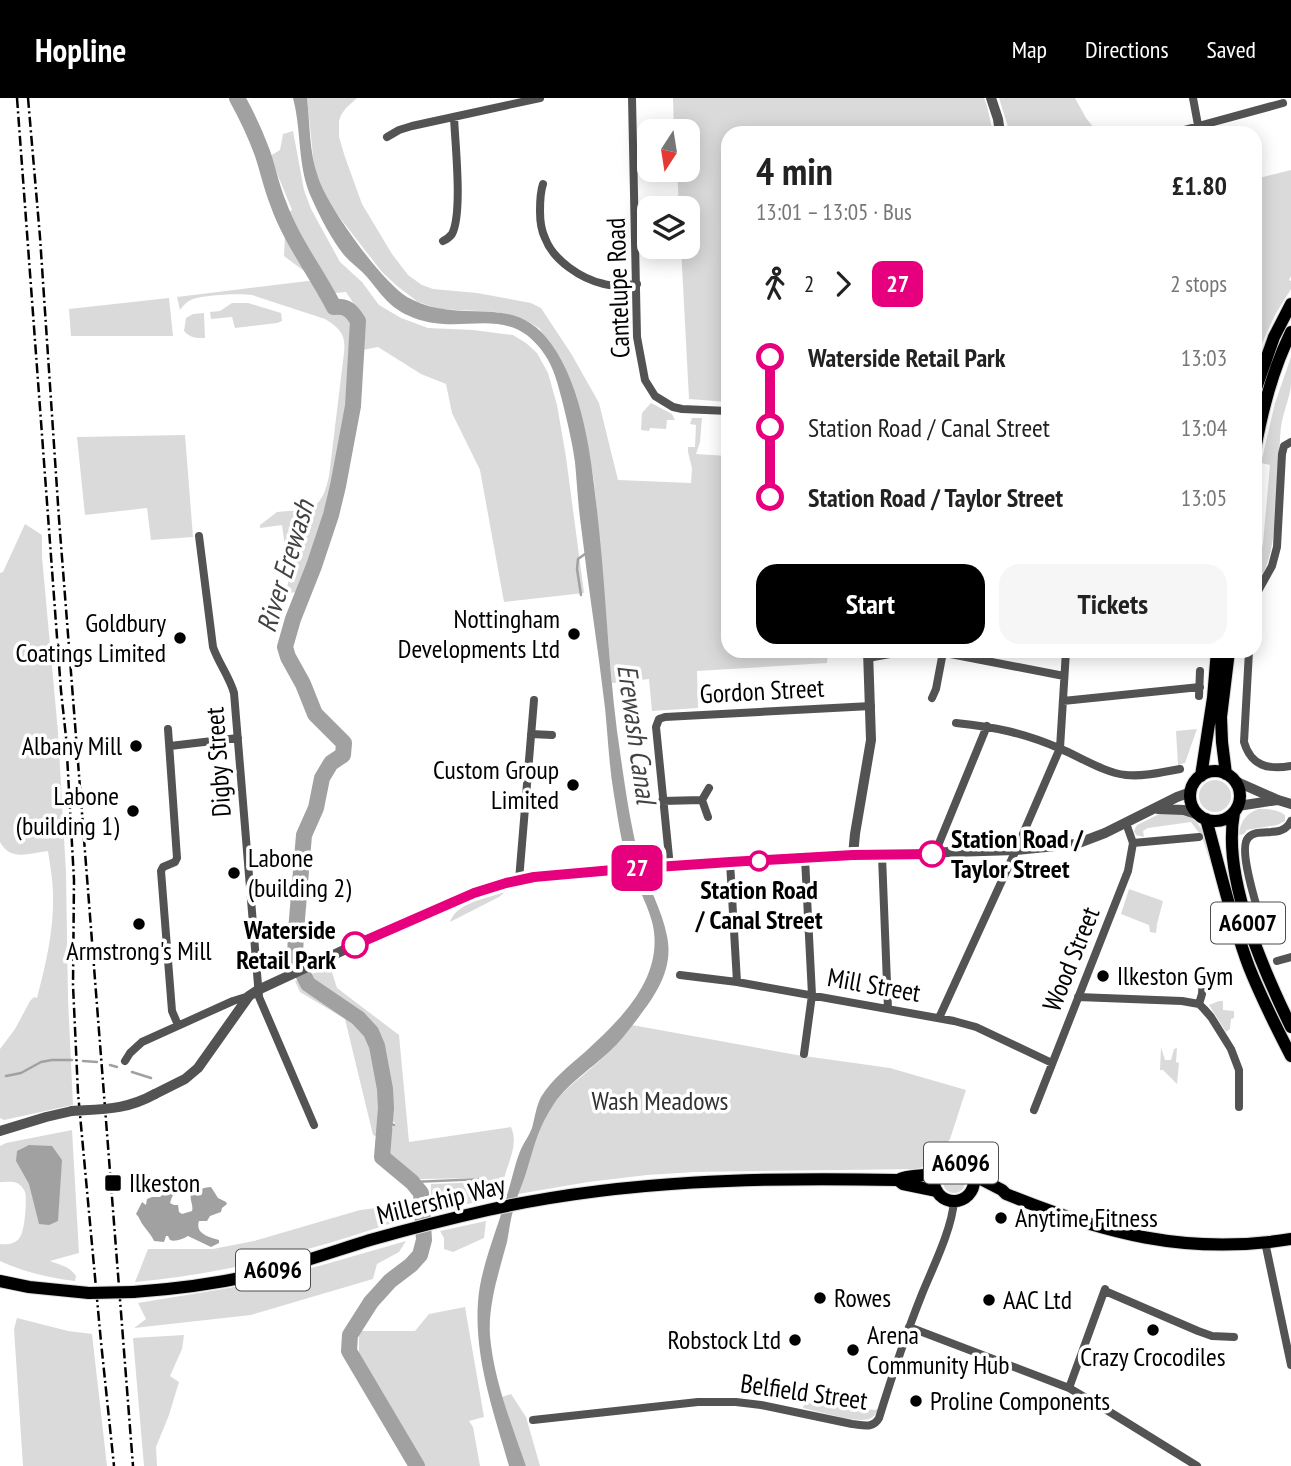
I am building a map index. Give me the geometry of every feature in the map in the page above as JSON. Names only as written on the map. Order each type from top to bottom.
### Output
[{"type":"main road","points":[[1262,371],[1274,337],[1291,304]]},
{"type":"main road","points":[[1262,416],[1291,332]]},
{"type":"main road","points":[[1216,658],[1201,776],[1193,786],[1191,800],[1202,817],[1221,821],[1236,810],[1240,793],[1231,778],[1222,742],[1228,658]]},
{"type":"main road","points":[[1201,776],[1214,771],[1231,778]]},
{"type":"main road","name":"A6007","points":[[1236,810],[1231,828],[1231,849],[1239,891],[1249,926],[1291,1027]]},
{"type":"main road","name":"A6007","points":[[1202,817],[1245,957],[1291,1056]]},
{"type":"main road","name":"A6096","points":[[952,1161],[965,1164],[973,1175],[971,1192],[964,1199],[954,1201],[942,1196],[937,1191],[934,1179],[936,1173],[952,1161]]},
{"type":"main road","name":"Millership Way","points":[[0,1281],[89,1293],[133,1292],[205,1284],[262,1273],[409,1229],[534,1200],[601,1190],[695,1182],[898,1180],[936,1173]]},
{"type":"main road","name":"A6096","points":[[973,1175],[1006,1194],[1081,1222],[1132,1236],[1205,1245],[1291,1239]]},
{"type":"main road","name":"Millership Way","points":[[898,1180],[903,1184],[937,1191]]},
{"type":"main road","name":"A6096","points":[[971,1192],[1006,1194]]},
{"type":"street","points":[[387,137],[404,128],[540,98]]},
{"type":"street","name":"Cantelupe Road","points":[[632,98],[638,349],[645,380],[660,400],[673,407],[721,411]]},
{"type":"street","points":[[991,98],[999,126]]},
{"type":"street","points":[[1193,98],[1198,125]]},
{"type":"street","points":[[1195,126],[1270,102],[1283,103]]},
{"type":"street","points":[[443,242],[452,234],[454,228],[457,199],[454,117]]},
{"type":"street","points":[[543,184],[540,197],[542,228],[557,257],[572,269],[598,283],[637,284]]},
{"type":"street","points":[[1262,584],[1272,566],[1277,548],[1283,449],[1291,442]]},
{"type":"street","name":"Digby Street","points":[[199,536],[211,639],[217,659],[226,672],[234,693],[254,993],[259,997],[314,1125]]},
{"type":"street","points":[[853,855],[870,751],[868,658]]},
{"type":"street","points":[[932,698],[936,689],[939,658]]},
{"type":"street","points":[[970,658],[1064,676]]},
{"type":"street","points":[[939,1018],[1060,748],[1065,658]]},
{"type":"street","points":[[1249,658],[1245,746],[1260,764],[1274,768],[1291,766]]},
{"type":"street","points":[[1063,701],[1199,692],[1200,671]]},
{"type":"street","points":[[519,880],[534,700]]},
{"type":"street","name":"Gordon Street","points":[[662,801],[656,727],[657,722],[665,718],[871,706]]},
{"type":"street","points":[[956,723],[1002,729],[1060,748],[1119,774],[1131,776],[1180,769]]},
{"type":"street","points":[[935,853],[987,726]]},
{"type":"street","points":[[168,729],[177,858],[161,871],[172,1011],[178,1025]]},
{"type":"street","points":[[531,734],[552,735]]},
{"type":"street","points":[[170,746],[238,738]]},
{"type":"street","points":[[1150,773],[1151,784]]},
{"type":"street","points":[[1231,778],[1291,804]]},
{"type":"street","points":[[708,817],[702,800],[709,788]]},
{"type":"street","points":[[125,1061],[142,1042],[178,1025],[474,893],[519,880],[730,862],[1016,850],[1076,844],[1191,792]]},
{"type":"street","points":[[670,867],[662,801],[702,800]]},
{"type":"street","points":[[1236,810],[1278,800]]},
{"type":"street","points":[[1156,809],[1184,810],[1202,817]]},
{"type":"street","points":[[1260,918],[1246,861],[1246,844],[1249,836],[1284,830],[1291,821]]},
{"type":"street","points":[[1126,823],[1133,843],[1178,834],[1199,837]]},
{"type":"street","name":"Wood Street","points":[[1034,1110],[1124,885],[1133,843]]},
{"type":"street","points":[[881,856],[888,1009]]},
{"type":"street","points":[[804,1054],[812,995],[805,858]]},
{"type":"street","points":[[730,862],[737,982]]},
{"type":"street","points":[[1277,961],[1291,957]]},
{"type":"street","name":"Mill Street","points":[[680,975],[737,982],[939,1018],[975,1027],[1052,1063]]},
{"type":"street","points":[[1199,1004],[1203,975]]},
{"type":"street","points":[[0,1131],[72,1111],[119,1108],[136,1104],[185,1079],[198,1068],[254,993]]},
{"type":"street","points":[[1078,997],[1199,1004],[1211,1017],[1237,1064],[1239,1107]]},
{"type":"street","name":"Belfield Street","points":[[533,1420],[698,1402],[736,1402],[852,1424],[874,1424],[879,1418],[909,1327],[947,1230],[954,1201]]},
{"type":"street","points":[[1265,1242],[1291,1365]]},
{"type":"street","points":[[1069,1388],[1105,1289],[1198,1331],[1212,1336],[1234,1338]]},
{"type":"street","points":[[909,1327],[1069,1388],[1197,1466]]},
{"type":"green space","points":[[307,98],[357,98],[341,115],[339,137],[362,204],[392,254],[408,275],[433,289],[477,293],[531,303],[541,308],[599,403],[618,480],[691,483],[692,468],[688,447],[695,447],[696,425],[690,424],[692,418],[702,418],[696,454],[721,456],[721,658],[827,658],[827,663],[697,671],[698,708],[652,711],[649,679],[612,683],[594,480],[581,416],[569,378],[540,329],[531,323],[497,312],[439,309],[418,302],[397,286],[382,272],[340,218],[319,182],[314,166]]},
{"type":"green space","points":[[673,98],[984,98],[987,106],[991,126],[721,126],[721,401],[689,399],[682,259],[700,259],[700,196],[678,196],[678,182],[700,182],[700,119],[674,119]]},
{"type":"green space","points":[[999,98],[1075,98],[1092,126],[1008,126]]},
{"type":"green space","points":[[293,131],[304,190],[311,209],[340,262],[362,282],[379,305],[401,318],[428,328],[513,335],[537,353],[548,373],[557,405],[584,593],[504,602],[480,470],[452,413],[446,384],[421,374],[378,347],[352,352],[345,430],[329,503],[298,592],[286,593],[289,578],[282,525],[260,528],[260,525],[277,512],[311,509],[323,494],[329,476],[344,353],[343,337],[339,329],[325,319],[252,295],[198,298],[189,301],[180,310],[177,297],[316,280],[284,256],[285,236],[277,219],[292,210],[270,156],[280,150],[283,134]],"holes":[[[346,292],[354,304],[346,317],[333,310],[325,294]]]},
{"type":"green space","points":[[1291,170],[1291,289],[1262,344],[1262,177]]},
{"type":"green space","points":[[169,298],[173,336],[71,336],[69,309]]},
{"type":"green space","points":[[232,303],[248,303],[281,313],[282,321],[235,328],[232,317],[211,319],[210,312],[220,311]]},
{"type":"green space","points":[[204,313],[205,338],[193,337],[184,331],[186,318]]},
{"type":"green space","points":[[1291,357],[1291,384],[1281,427],[1274,534],[1262,574],[1270,465],[1262,463],[1262,459],[1275,403]]},
{"type":"green space","points":[[651,403],[672,414],[675,420],[667,420],[666,429],[641,430],[642,413]]},
{"type":"green space","points":[[185,435],[193,537],[151,540],[147,508],[85,515],[77,437]]},
{"type":"green space","points":[[25,524],[42,535],[66,873],[73,1105],[4,1120],[0,1118],[0,1049],[15,1029],[30,1001],[34,997],[37,998],[49,946],[53,908],[48,851],[15,854],[4,848],[0,842],[0,573],[3,572]]},
{"type":"green space","points":[[1197,729],[1185,763],[1178,765],[1176,731]]},
{"type":"green space","points":[[1215,780],[1226,785],[1231,796],[1226,807],[1215,812],[1204,807],[1199,796],[1204,785]]},
{"type":"green space","points":[[1258,809],[1279,812],[1285,815],[1285,821],[1247,830],[1239,835],[1244,819]]},
{"type":"green space","points":[[1168,812],[1185,815],[1197,823],[1205,836],[1214,866],[1212,867],[1202,837],[1191,822],[1148,828],[1143,831],[1144,837],[1136,835],[1134,831],[1137,825]]},
{"type":"green space","points":[[1129,889],[1163,901],[1156,933],[1150,932],[1149,925],[1121,914]]},
{"type":"green space","points":[[505,892],[499,897],[450,922],[466,905]]},
{"type":"green space","points":[[330,966],[337,988],[399,1035],[409,1142],[511,1127],[513,1147],[501,1196],[439,1211],[443,1202],[440,1200],[431,1209],[431,1184],[488,1180],[416,1178],[386,1155],[387,1126],[392,1129],[395,1123],[390,1119],[388,1077],[382,1050],[369,1026],[359,1016],[316,986],[307,976]]},
{"type":"green space","points":[[300,979],[308,991],[342,1011],[367,1036],[379,1067],[382,1102],[380,1138],[373,1135],[345,1019],[300,992],[295,981]]},
{"type":"green space","points":[[1223,1001],[1223,1010],[1234,1011],[1230,1029],[1226,1032],[1209,1005]]},
{"type":"green space","name":"Wash Meadows","points":[[632,1025],[797,1055],[890,1068],[966,1090],[950,1139],[935,1161],[916,1169],[647,1175],[518,1194],[537,1135],[548,1112],[561,1095],[604,1057]]},
{"type":"green space","points":[[1161,1047],[1165,1060],[1171,1060],[1174,1049],[1177,1048],[1177,1084],[1160,1070]]},
{"type":"green space","points":[[72,1130],[79,1253],[50,1261],[70,1270],[76,1276],[75,1281],[37,1274],[0,1261],[0,1244],[14,1243],[22,1233],[26,1201],[25,1192],[19,1184],[0,1182],[0,1146]]},
{"type":"green space","points":[[954,1171],[962,1174],[965,1182],[962,1190],[954,1193],[946,1190],[943,1182],[946,1174]]},
{"type":"green space","points":[[396,1204],[404,1219],[338,1240],[238,1266],[135,1282],[148,1249],[213,1249],[254,1241],[360,1210]]},
{"type":"green space","points":[[486,1221],[484,1238],[453,1252],[444,1249],[444,1238],[440,1231]]},
{"type":"green space","points":[[406,1241],[399,1252],[377,1264],[373,1279],[251,1315],[134,1328],[146,1319],[138,1303],[229,1288]]},
{"type":"green space","points":[[465,1307],[484,1417],[469,1421],[473,1427],[480,1466],[418,1466],[359,1359],[359,1331],[415,1331],[429,1314]]},
{"type":"green space","points":[[17,1318],[92,1334],[107,1466],[23,1466],[14,1329]]},
{"type":"green space","points":[[184,1335],[182,1349],[170,1376],[179,1382],[156,1447],[157,1466],[144,1466],[133,1338]]},
{"type":"green space","points":[[511,1394],[526,1417],[540,1466],[526,1466],[502,1397]]},
{"type":"green space","points":[[805,1402],[878,1409],[871,1418],[858,1420],[803,1408]]},
{"type":"shaded area","points":[[293,98],[307,98],[311,148],[323,190],[356,242],[383,276],[407,297],[418,302],[437,308],[513,315],[540,331],[564,364],[586,434],[597,507],[614,702],[625,785],[640,861],[665,926],[668,960],[656,992],[635,1022],[613,1049],[571,1084],[552,1107],[539,1131],[514,1206],[492,1300],[490,1336],[499,1386],[526,1466],[509,1466],[486,1385],[478,1323],[482,1276],[517,1160],[532,1128],[541,1097],[556,1078],[598,1040],[635,999],[651,967],[654,950],[653,925],[626,857],[614,795],[574,454],[553,371],[545,355],[531,339],[516,329],[501,325],[433,323],[405,314],[392,306],[344,255],[322,221],[307,187]]},
{"type":"shaded area","points":[[29,1145],[52,1146],[62,1160],[58,1221],[49,1225],[39,1224],[29,1184],[16,1161],[17,1151]]},
{"type":"shaded area","points":[[180,1183],[191,1188],[190,1192],[175,1192],[170,1203],[178,1205],[182,1214],[192,1211],[192,1192],[204,1188],[211,1187],[218,1198],[226,1202],[221,1212],[210,1216],[207,1221],[199,1221],[198,1225],[201,1232],[219,1240],[219,1243],[211,1247],[188,1236],[174,1241],[166,1236],[164,1242],[154,1241],[142,1224],[136,1214],[142,1202],[146,1205],[147,1199],[160,1197]]},
{"type":"waterway","name":"River Erewash","points":[[237,98],[257,138],[283,217],[297,243],[334,307],[348,310],[358,321],[353,406],[338,486],[331,515],[285,647],[315,714],[344,743],[343,755],[331,763],[322,778],[316,808],[304,835],[295,958],[308,984],[358,1018],[371,1032],[377,1046],[385,1089],[382,1157],[421,1193],[424,1240],[420,1255],[371,1302],[350,1335],[349,1351],[417,1466]]},
{"type":"waterway","points":[[581,595],[577,569],[578,559],[585,554]]},
{"type":"waterway","points":[[6,1076],[21,1073],[41,1062],[72,1060]]},
{"type":"waterway","points":[[83,1061],[97,1062]]},
{"type":"waterway","points":[[110,1065],[117,1067]]},
{"type":"waterway","points":[[132,1072],[151,1078]]},
{"type":"waterway","points":[[384,1120],[394,1125]]},
{"type":"waterway","points":[[412,1182],[484,1179]]},
{"type":"railway","points":[[17,98],[66,737],[74,880],[73,985],[78,1093],[114,1466]]},
{"type":"railway","points":[[28,98],[133,1466]]},
{"type":"bus line","name":"27","points":[[355,945],[474,893],[534,877],[730,862],[853,855],[932,854]]},
{"type":"place","name":"Nottingham Developments Ltd","points":[[574,634]]},
{"type":"place","name":"Goldbury Coatings Limited","points":[[180,638]]},
{"type":"place","name":"Albany Mill","points":[[136,746]]},
{"type":"place","name":"Custom Group Limited","points":[[573,785]]},
{"type":"place","name":"Labone (building 1)","points":[[133,811]]},
{"type":"place","name":"Station Road / Taylor Street","points":[[932,854]]},
{"type":"place","name":"Station Road / Canal Street","points":[[759,861]]},
{"type":"place","name":"Labone (building 2)","points":[[234,873]]},
{"type":"place","name":"Armstrong's Mill","points":[[139,924]]},
{"type":"place","name":"Waterside Retail Park","points":[[355,945]]},
{"type":"place","name":"Ilkeston Gym","points":[[1103,976]]},
{"type":"place","name":"Ilkeston","points":[[113,1183]]},
{"type":"place","name":"Anytime Fitness","points":[[1001,1218]]},
{"type":"place","name":"Rowes","points":[[820,1298]]},
{"type":"place","name":"AAC Ltd","points":[[989,1300]]},
{"type":"place","name":"Crazy Crocodiles","points":[[1153,1330]]},
{"type":"place","name":"Robstock Ltd","points":[[795,1340]]},
{"type":"place","name":"Arena Community Hub","points":[[853,1350]]},
{"type":"place","name":"Proline Components","points":[[916,1401]]},
{"type":"water label","name":"Erewash Canal","points":[[637,734]]}]
